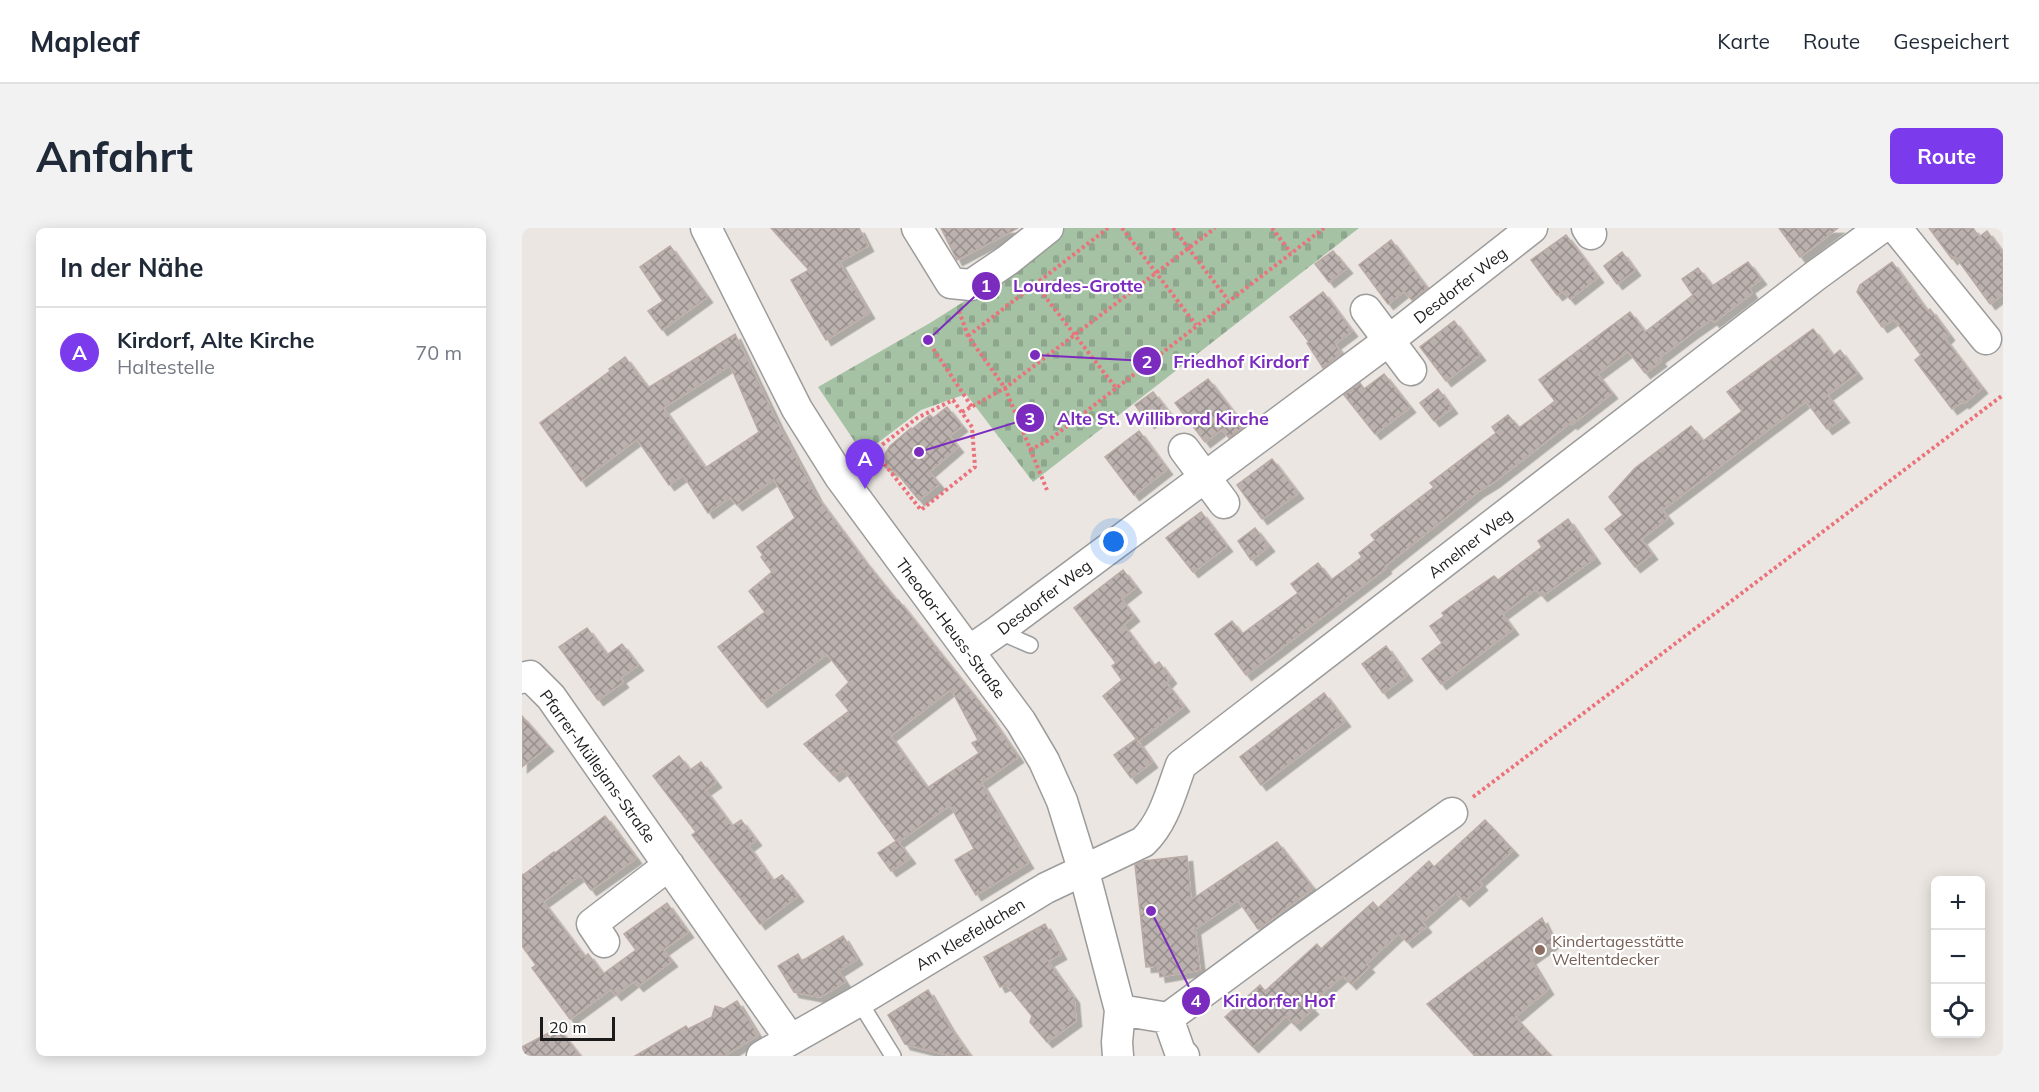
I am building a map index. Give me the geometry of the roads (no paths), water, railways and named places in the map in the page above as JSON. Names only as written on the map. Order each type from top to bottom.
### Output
[{"type":"street","name":"Theodor-Heuss-Straße","points":[[706,228],[803,419],[846,487],[1021,722],[1044,761],[1062,801],[1084,872],[1120,1010],[1116,1042],[1118,1056]]},
{"type":"street","points":[[917,228],[951,283],[971,285],[1008,260],[1048,228]]},
{"type":"street","name":"Desdorfer Weg","points":[[969,651],[1388,341],[1532,228]]},
{"type":"street","name":"Amelner Weg","points":[[1084,872],[1143,842],[1153,832],[1160,821],[1181,765],[1806,283],[1881,228]]},
{"type":"street","points":[[1896,228],[1986,339]]},
{"type":"street","points":[[1366,310],[1411,370]]},
{"type":"street","points":[[1184,449],[1224,503]]},
{"type":"street","name":"Pfarrer-Müllejans-Straße","points":[[522,678],[530,676],[551,697],[790,1039]]},
{"type":"street","points":[[1120,1010],[1168,1018],[1295,924],[1452,813]]},
{"type":"street","points":[[591,924],[669,865]]},
{"type":"street","name":"Am Kleefeldchen","points":[[762,1056],[859,1001],[1046,888],[1084,872]]},
{"type":"street","points":[[1168,1018],[1184,1056]]},
{"type":"lane","points":[[998,631],[1030,645]]},
{"type":"lane","points":[[859,1001],[893,1056]]},
{"type":"place","name":"Lourdes-Grotte","points":[[928,340]]},
{"type":"place","name":"Friedhof Kirdorf","points":[[1035,355]]},
{"type":"place","name":"Alte St. Willibrord Kirche","points":[[919,452]]},
{"type":"place","name":"Kirdorf, Alte Kirche","points":[[865,489]]},
{"type":"place","name":"Kirdorfer Hof","points":[[1151,911]]},
{"type":"place","name":"Kindertagesstätte Weltentdecker","points":[[1540,950]]}]
